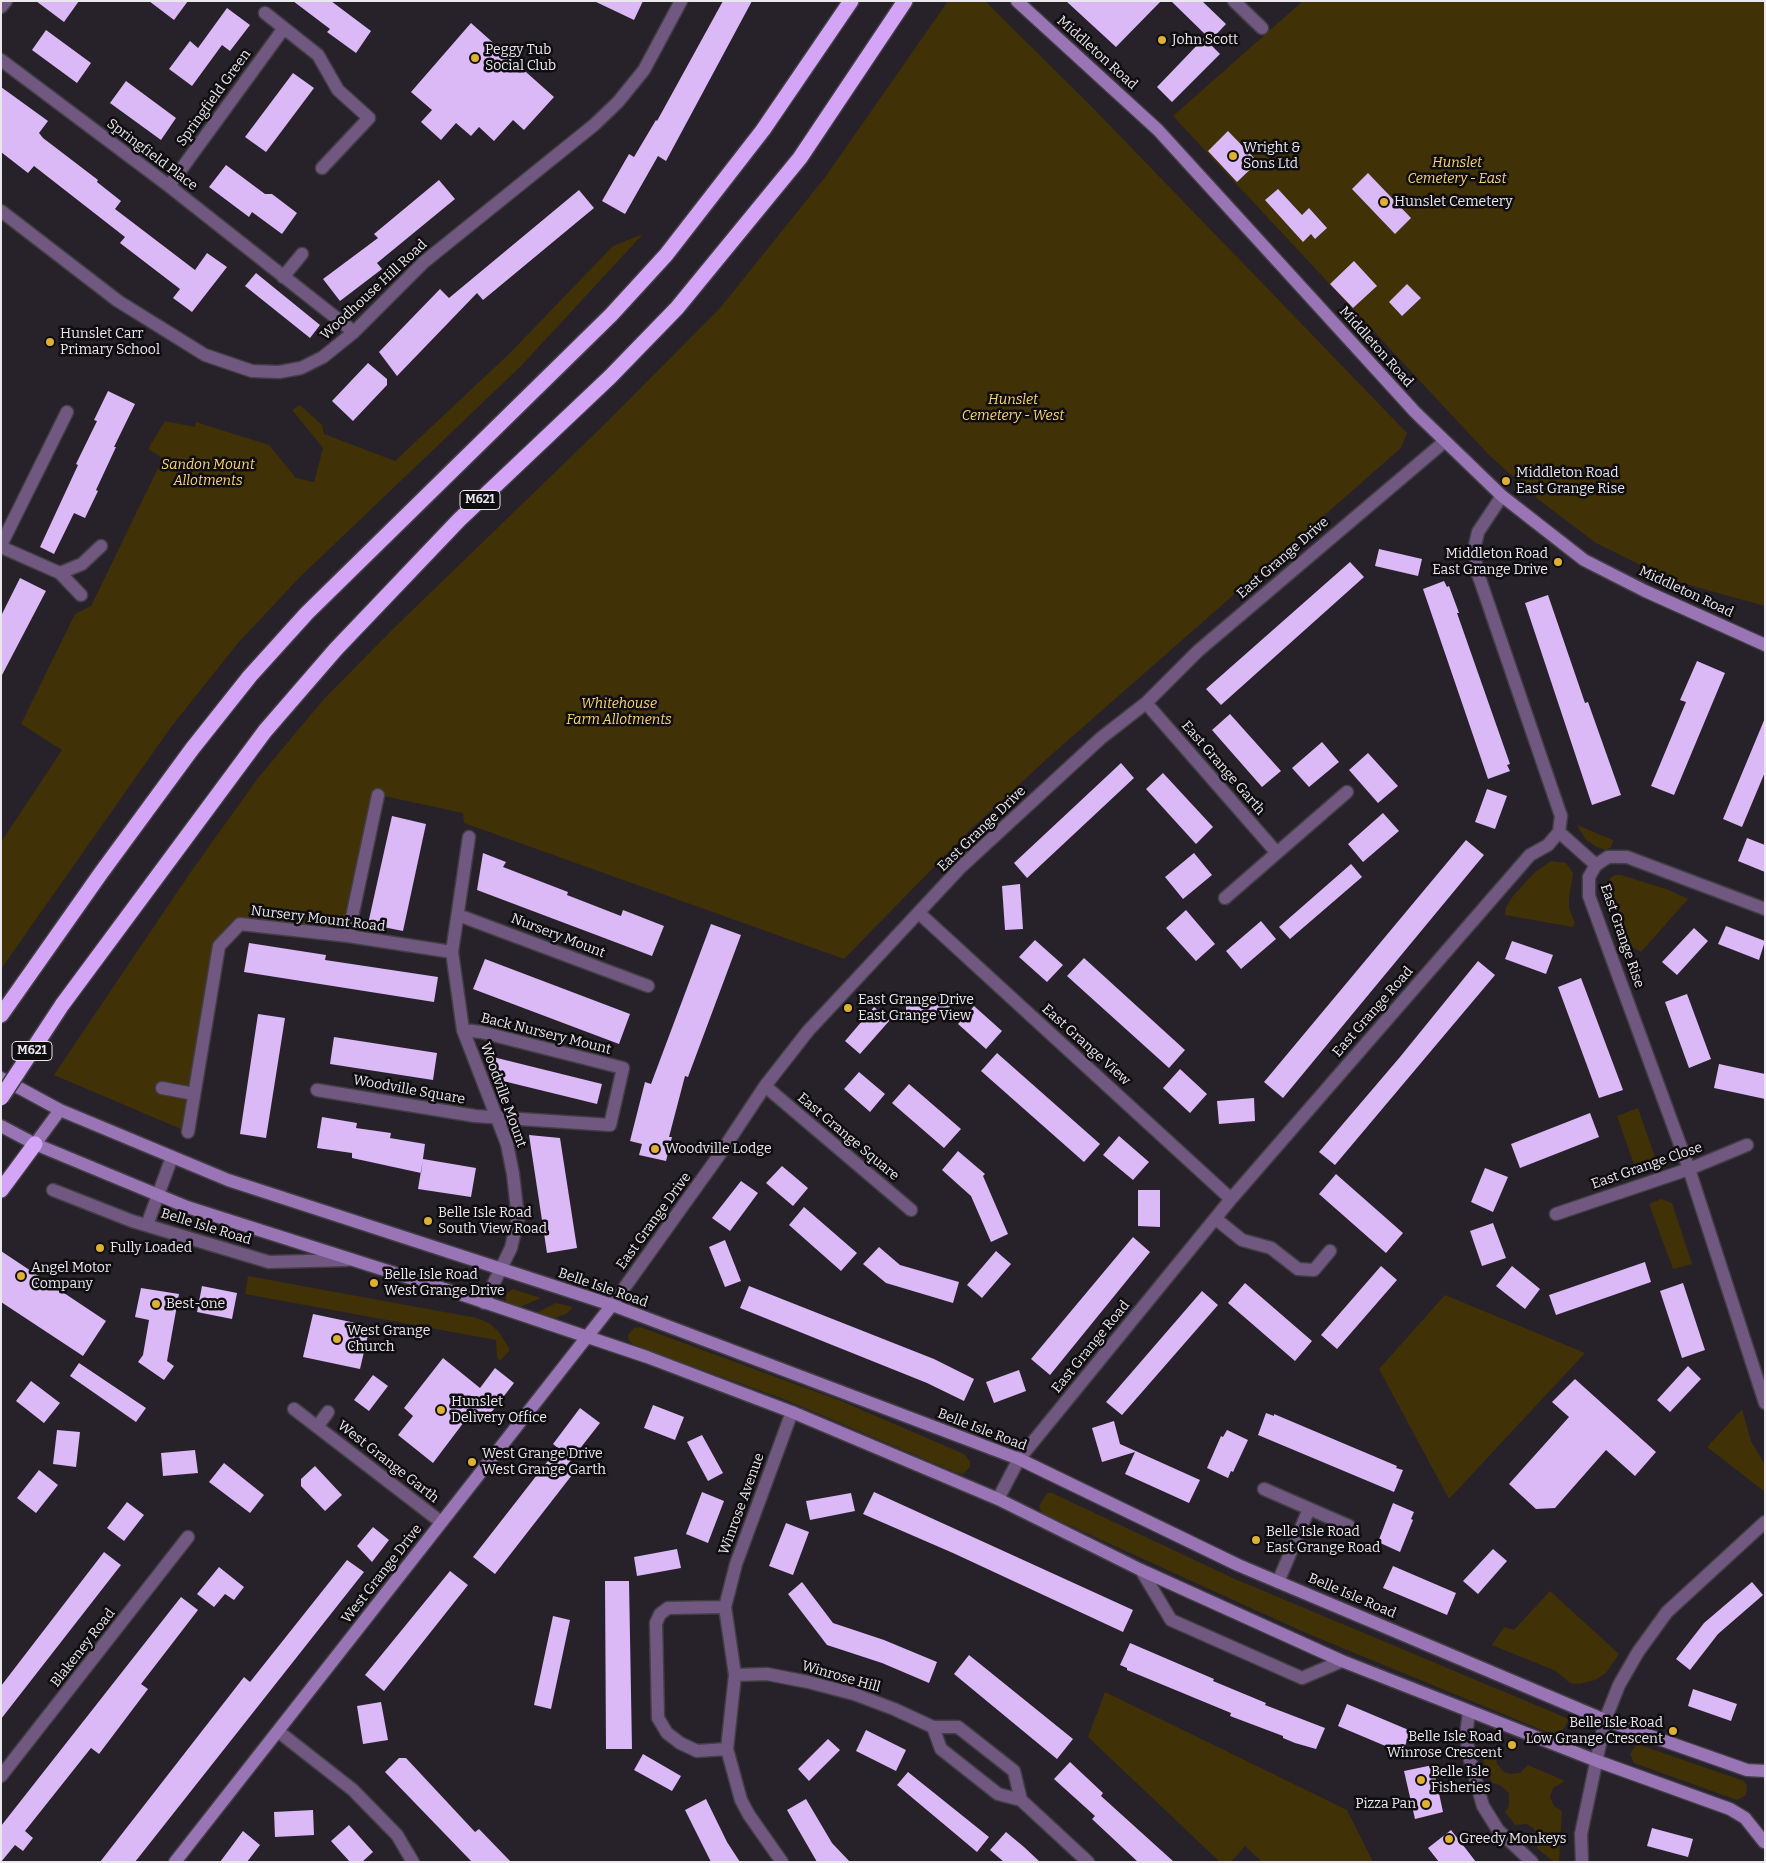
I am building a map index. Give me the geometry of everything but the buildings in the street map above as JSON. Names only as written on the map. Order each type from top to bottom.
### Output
[{"type":"highway","name":"M621","points":[[1,1015],[186,756],[250,676],[307,612],[604,322],[666,255],[763,130],[851,1]]},
{"type":"highway","name":"M621","points":[[1,1098],[62,1005],[265,730],[336,649],[459,520],[610,377],[676,308],[800,158],[905,1]]},
{"type":"highway","points":[[1,1190],[35,1144]]},
{"type":"street","points":[[1,7],[6,1]]},
{"type":"street","name":"Woodhouse Hill Road","points":[[1,211],[118,301],[197,351],[228,364],[252,371],[279,372],[301,368],[322,357],[354,332],[424,262],[594,125],[618,102],[644,70],[681,1]]},
{"type":"street","name":"Middleton Road","points":[[1017,1],[1158,130],[1444,442],[1502,496],[1584,560],[1645,591],[1765,645]]},
{"type":"street","points":[[1234,1],[1262,28]]},
{"type":"street","points":[[265,13],[318,55],[338,90],[369,118],[322,168]]},
{"type":"street","name":"Springfield Green","points":[[169,186],[284,28]]},
{"type":"street","name":"Springfield Place","points":[[1,60],[169,186],[354,332]]},
{"type":"street","points":[[284,277],[302,254]]},
{"type":"street","points":[[67,412],[1,546],[60,573],[81,595]]},
{"type":"street","name":"East Grange Drive","points":[[612,1305],[714,1162],[765,1086],[808,1031],[847,988],[920,914],[961,867],[1101,738],[1146,703],[1198,650],[1444,442]]},
{"type":"street","points":[[1502,496],[1478,532],[1474,550],[1477,571],[1561,816],[1559,832],[1596,865],[1608,857],[1627,858],[1765,908]]},
{"type":"street","points":[[60,573],[82,564],[101,546]]},
{"type":"street","name":"East Grange Garth","points":[[1146,703],[1277,853]]},
{"type":"street","points":[[1226,898],[1347,792]]},
{"type":"street","points":[[348,936],[378,795]]},
{"type":"street","name":"East Grange Road","points":[[998,1499],[1019,1459],[1231,1199],[1530,855],[1548,845],[1559,832]]},
{"type":"street","name":"Woodville Mount","points":[[469,837],[452,952],[463,1030],[506,1144],[513,1174],[518,1218],[511,1248],[484,1303]]},
{"type":"street","name":"East Grange Rise","points":[[1596,865],[1589,877],[1589,896],[1689,1169],[1765,1403]]},
{"type":"street","name":"Nursery Mount","points":[[458,914],[648,986]]},
{"type":"street","name":"East Grange View","points":[[920,914],[1231,1199]]},
{"type":"street","name":"Nursery Mount Road","points":[[188,1132],[219,946],[240,924],[348,936],[452,952]]},
{"type":"street","name":"Back Nursery Mount","points":[[463,1030],[481,1032],[623,1068],[616,1097]]},
{"type":"street","name":"Belle Isle Road","points":[[1,1078],[60,1110],[268,1195],[612,1305],[1019,1459],[1278,1582],[1605,1720],[1747,1770],[1765,1771]]},
{"type":"street","name":"East Grange Square","points":[[765,1086],[911,1210]]},
{"type":"street","points":[[162,1088],[194,1094]]},
{"type":"street","name":"Woodville Square","points":[[317,1090],[475,1116],[610,1124],[616,1097]]},
{"type":"street","points":[[35,1144],[60,1110]]},
{"type":"street","name":"Belle Isle Road","points":[[1,1126],[35,1144],[187,1208],[647,1357],[792,1412],[998,1499],[1141,1570],[1342,1661],[1597,1761],[1730,1809],[1745,1818],[1765,1841]]},
{"type":"street","name":"East Grange Close","points":[[1556,1214],[1689,1169],[1747,1145]]},
{"type":"street","name":"Belle Isle Road","points":[[147,1225],[172,1157]]},
{"type":"street","name":"Belle Isle Road","points":[[53,1190],[147,1225],[269,1262],[347,1260]]},
{"type":"street","points":[[1216,1219],[1242,1240],[1271,1248],[1298,1270],[1314,1270],[1330,1251]]},
{"type":"street","name":"West Grange Drive","points":[[175,1862],[279,1732],[612,1305]]},
{"type":"street","name":"West Grange Garth","points":[[294,1409],[441,1522]]},
{"type":"street","name":"West Grange Garth","points":[[317,1427],[328,1412]]},
{"type":"street","name":"Winrose Avenue","points":[[782,1862],[749,1815],[742,1800],[727,1749],[735,1674],[725,1607],[736,1564],[792,1412]]},
{"type":"street","points":[[1264,1489],[1349,1526]]},
{"type":"street","points":[[1278,1582],[1309,1509]]},
{"type":"street","points":[[1582,1862],[1581,1834],[1588,1791],[1597,1761],[1605,1720],[1619,1686],[1638,1652],[1667,1612],[1765,1522]]},
{"type":"street","name":"Blakeney Road","points":[[1,1776],[188,1538]]},
{"type":"street","points":[[1141,1570],[1171,1620],[1302,1678],[1342,1661]]},
{"type":"street","points":[[725,1607],[668,1608],[660,1614],[656,1623],[658,1718],[666,1733],[680,1743],[697,1751],[727,1749]]},
{"type":"street","name":"Winrose Hill","points":[[735,1674],[767,1674],[829,1687],[894,1708],[933,1728],[958,1727],[1014,1770],[1021,1800]]},
{"type":"street","points":[[1469,1712],[1466,1735],[1470,1760],[1483,1806],[1498,1830],[1532,1862]]},
{"type":"street","points":[[933,1728],[941,1749],[998,1794],[1021,1800],[1088,1862]]},
{"type":"street","points":[[279,1732],[353,1790],[397,1835],[413,1862]]},
{"type":"street","points":[[1765,1841],[1765,1853]]},
{"type":"green space","points":[[948,1],[985,1],[1094,109],[1407,433],[1401,448],[1050,756],[970,830],[844,959],[464,823],[463,813],[379,795],[348,936],[240,924],[219,946],[188,1132],[54,1075],[190,873],[258,778],[324,699],[394,628],[609,420],[720,308],[826,176]]},
{"type":"green space","name":"Hunslet Cemetery - East","points":[[1303,1],[1765,1],[1765,606],[1671,580],[1596,543],[1539,500],[1489,455],[1173,116]]},
{"type":"green space","name":"Sandon Mount Allotments","points":[[643,234],[521,366],[299,578],[238,643],[171,727],[1,969],[1,842],[62,750],[21,724],[75,614],[91,606],[163,458],[148,449],[165,421],[195,427],[196,422],[269,445],[296,478],[314,482],[323,448],[292,410],[300,405],[322,425],[324,434],[395,461],[510,353],[613,246]]},
{"type":"green space","points":[[1577,825],[1613,840],[1612,845],[1605,850],[1595,846],[1585,839]]},
{"type":"green space","points":[[1551,861],[1566,863],[1573,873],[1569,908],[1575,923],[1573,927],[1505,915],[1506,907],[1513,896],[1534,873]]},
{"type":"green space","points":[[1615,875],[1621,875],[1669,890],[1688,899],[1641,952],[1630,946],[1608,888],[1610,878]]},
{"type":"green space","points":[[1638,1108],[1656,1160],[1653,1170],[1638,1176],[1617,1116]]},
{"type":"green space","points":[[1661,1199],[1672,1203],[1692,1264],[1673,1269],[1649,1204]]},
{"type":"green space","points":[[248,1276],[477,1318],[489,1323],[499,1332],[510,1350],[500,1361],[497,1357],[496,1340],[245,1294]]},
{"type":"green space","points":[[513,1289],[541,1298],[522,1306],[520,1310],[506,1303],[506,1294]]},
{"type":"green space","points":[[1445,1295],[1585,1353],[1449,1499],[1379,1369]]},
{"type":"green space","points":[[556,1303],[573,1307],[566,1314],[551,1319],[534,1314]]},
{"type":"green space","points":[[640,1327],[841,1401],[964,1454],[970,1461],[970,1467],[963,1474],[957,1473],[786,1400],[634,1345],[629,1341],[628,1335],[634,1328]]},
{"type":"green space","points":[[1742,1409],[1751,1441],[1765,1465],[1765,1492],[1707,1447]]},
{"type":"green space","points":[[1047,1493],[1052,1493],[1235,1579],[1569,1719],[1559,1737],[1306,1633],[1042,1513],[1039,1506]]},
{"type":"green space","points":[[1550,1591],[1619,1654],[1606,1673],[1595,1680],[1579,1684],[1570,1683],[1556,1671],[1492,1645],[1504,1627],[1514,1630]]},
{"type":"green space","points":[[1105,1692],[1347,1810],[1373,1862],[1262,1862],[1245,1846],[1231,1862],[1220,1862],[1088,1737]]},
{"type":"green space","points":[[1636,1745],[1744,1781],[1747,1785],[1746,1795],[1737,1800],[1634,1763],[1630,1754]]},
{"type":"green space","points":[[1483,1747],[1496,1753],[1497,1764],[1504,1772],[1510,1774],[1520,1773],[1528,1765],[1565,1781],[1553,1788],[1550,1797],[1554,1806],[1562,1811],[1559,1862],[1554,1862],[1537,1848],[1537,1833],[1533,1828],[1527,1824],[1515,1825],[1505,1812],[1509,1806],[1509,1793],[1500,1785],[1492,1783],[1482,1757]]},
{"type":"place","name":"John Scott","points":[[1162,40]]},
{"type":"place","name":"Peggy Tub Social Club","points":[[475,58]]},
{"type":"place","name":"Wright & Sons Ltd","points":[[1233,156]]},
{"type":"place","name":"Hunslet Cemetery","points":[[1384,202]]},
{"type":"place","name":"Hunslet Carr Primary School","points":[[50,342]]},
{"type":"place","name":"Middleton Road East Grange Rise","points":[[1506,481]]},
{"type":"place","name":"Middleton Road East Grange Drive","points":[[1558,562]]},
{"type":"place","name":"East Grange Drive East Grange View","points":[[848,1008]]},
{"type":"place","name":"Woodville Lodge","points":[[655,1149]]},
{"type":"place","name":"Belle Isle Road South View Road","points":[[428,1221]]},
{"type":"place","name":"Fully Loaded","points":[[100,1248]]},
{"type":"place","name":"Angel Motor Company","points":[[21,1276]]},
{"type":"place","name":"Belle Isle Road West Grange Drive","points":[[374,1283]]},
{"type":"place","name":"Best-one","points":[[156,1304]]},
{"type":"place","name":"West Grange Church","points":[[337,1339]]},
{"type":"place","name":"Hunslet Delivery Office","points":[[441,1410]]},
{"type":"place","name":"West Grange Drive West Grange Garth","points":[[472,1462]]},
{"type":"place","name":"Belle Isle Road East Grange Road","points":[[1256,1540]]},
{"type":"place","name":"Belle Isle Road Low Grange Crescent","points":[[1673,1731]]},
{"type":"place","name":"Belle Isle Road Winrose Crescent","points":[[1512,1745]]},
{"type":"place","name":"Belle Isle Fisheries","points":[[1421,1780]]},
{"type":"place","name":"Pizza Pan","points":[[1426,1804]]},
{"type":"place","name":"Greedy Monkeys","points":[[1449,1839]]},
{"type":"park label","name":"Hunslet Cemetery - West","points":[[1013,408]]},
{"type":"park label","name":"Whitehouse Farm Allotments","points":[[619,712]]}]
